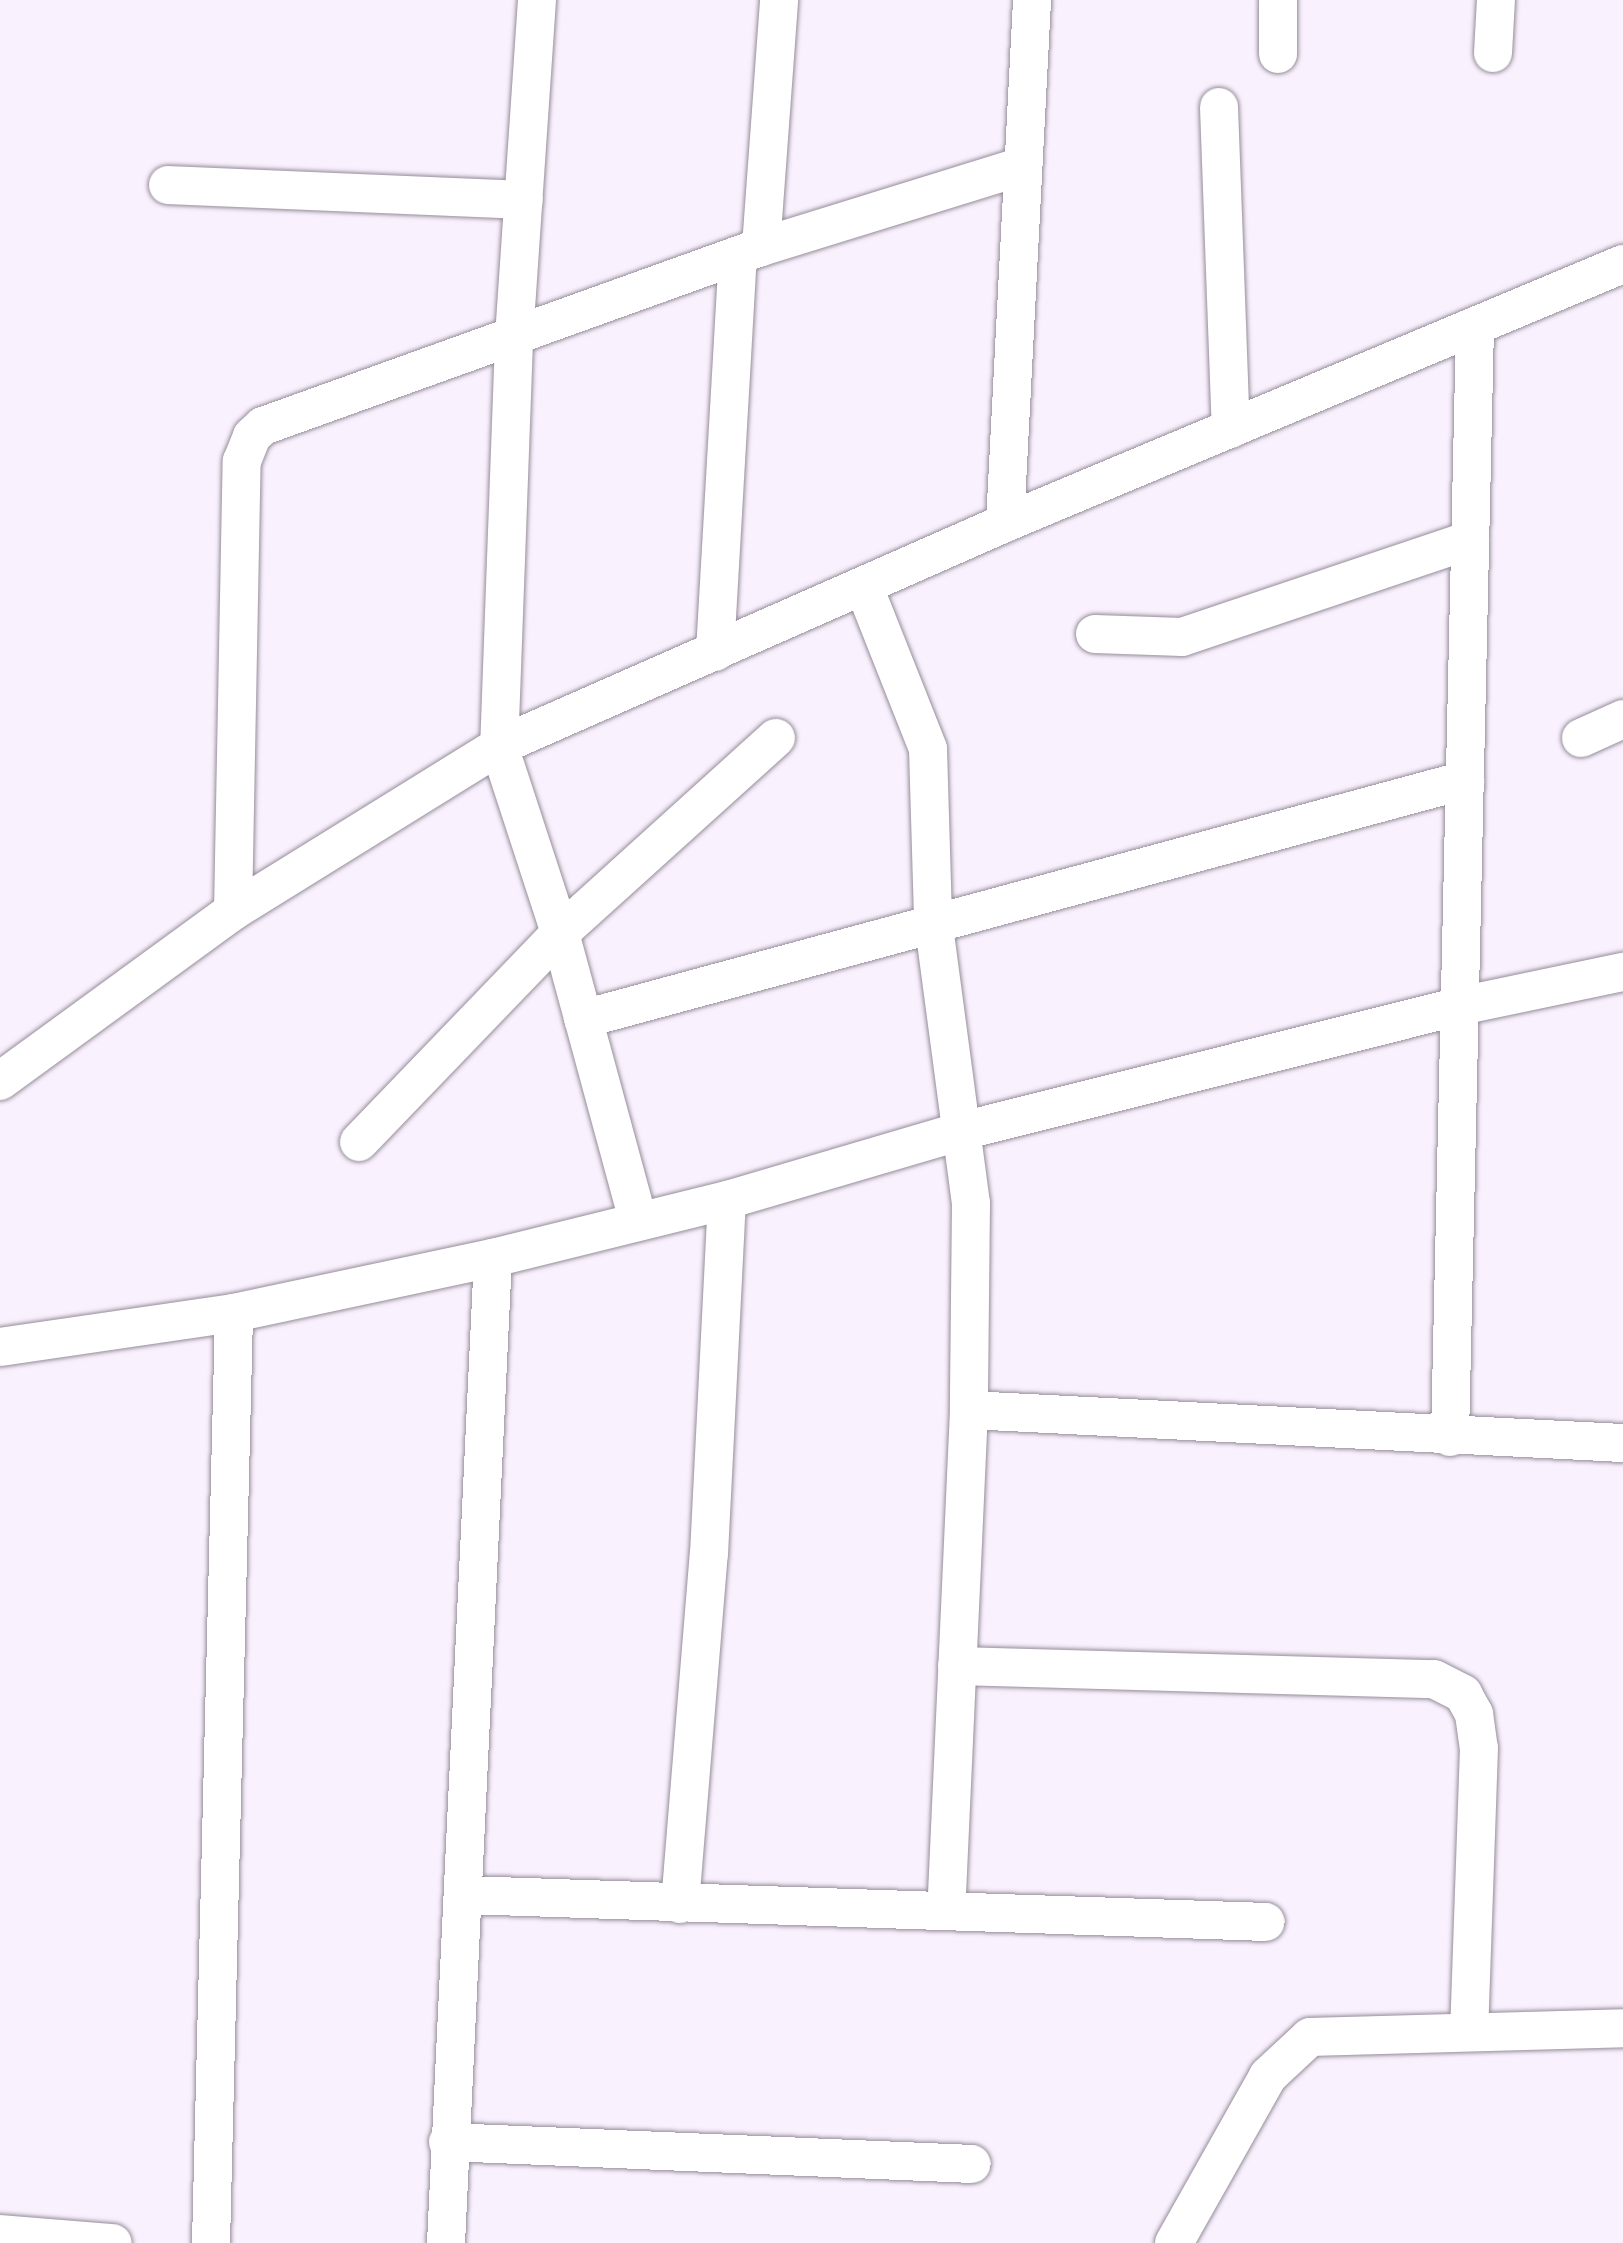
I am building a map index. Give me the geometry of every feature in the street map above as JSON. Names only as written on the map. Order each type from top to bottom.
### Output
[{"type":"street","points":[[537,0],[514,341],[499,746],[560,933],[638,1221]]},
{"type":"street","points":[[715,652],[749,253],[779,0]]},
{"type":"street","points":[[1005,523],[1020,167],[1032,0]]},
{"type":"street","points":[[1278,0],[1278,54]]},
{"type":"street","points":[[1493,53],[1496,0]]},
{"type":"street","points":[[1219,107],[1231,429]]},
{"type":"street","points":[[233,911],[245,447],[263,426],[514,341],[749,253],[1020,167]]},
{"type":"street","points":[[168,185],[524,200]]},
{"type":"street","points":[[0,1081],[233,911],[499,746],[1005,523],[1623,264]]},
{"type":"street","points":[[1450,1437],[1475,327]]},
{"type":"street","points":[[1095,634],[1182,637],[1470,540]]},
{"type":"street","points":[[864,587],[928,749],[933,919],[971,1203],[969,1410],[946,1909]]},
{"type":"street","points":[[1581,738],[1623,719]]},
{"type":"street","points":[[359,1142],[560,933],[776,738]]},
{"type":"street","points":[[583,1019],[933,919],[1465,780]]},
{"type":"street","points":[[0,1347],[234,1313],[493,1258],[727,1200],[962,1131],[1460,1006],[1623,972]]},
{"type":"street","points":[[680,1903],[709,1554],[727,1200]]},
{"type":"street","points":[[446,2243],[448,2142],[466,1895],[493,1258]]},
{"type":"street","points":[[211,2243],[234,1313]]},
{"type":"street","points":[[969,1410],[1450,1437],[1623,1443]]},
{"type":"street","points":[[957,1666],[1434,1679],[1462,1694],[1474,1714],[1479,1748],[1469,2031]]},
{"type":"street","points":[[466,1895],[946,1909],[1266,1922]]},
{"type":"street","points":[[1174,2243],[1268,2076],[1291,2050],[1331,2033],[1623,2028]]},
{"type":"street","points":[[448,2142],[972,2164]]},
{"type":"street","points":[[0,2234],[113,2243]]}]
